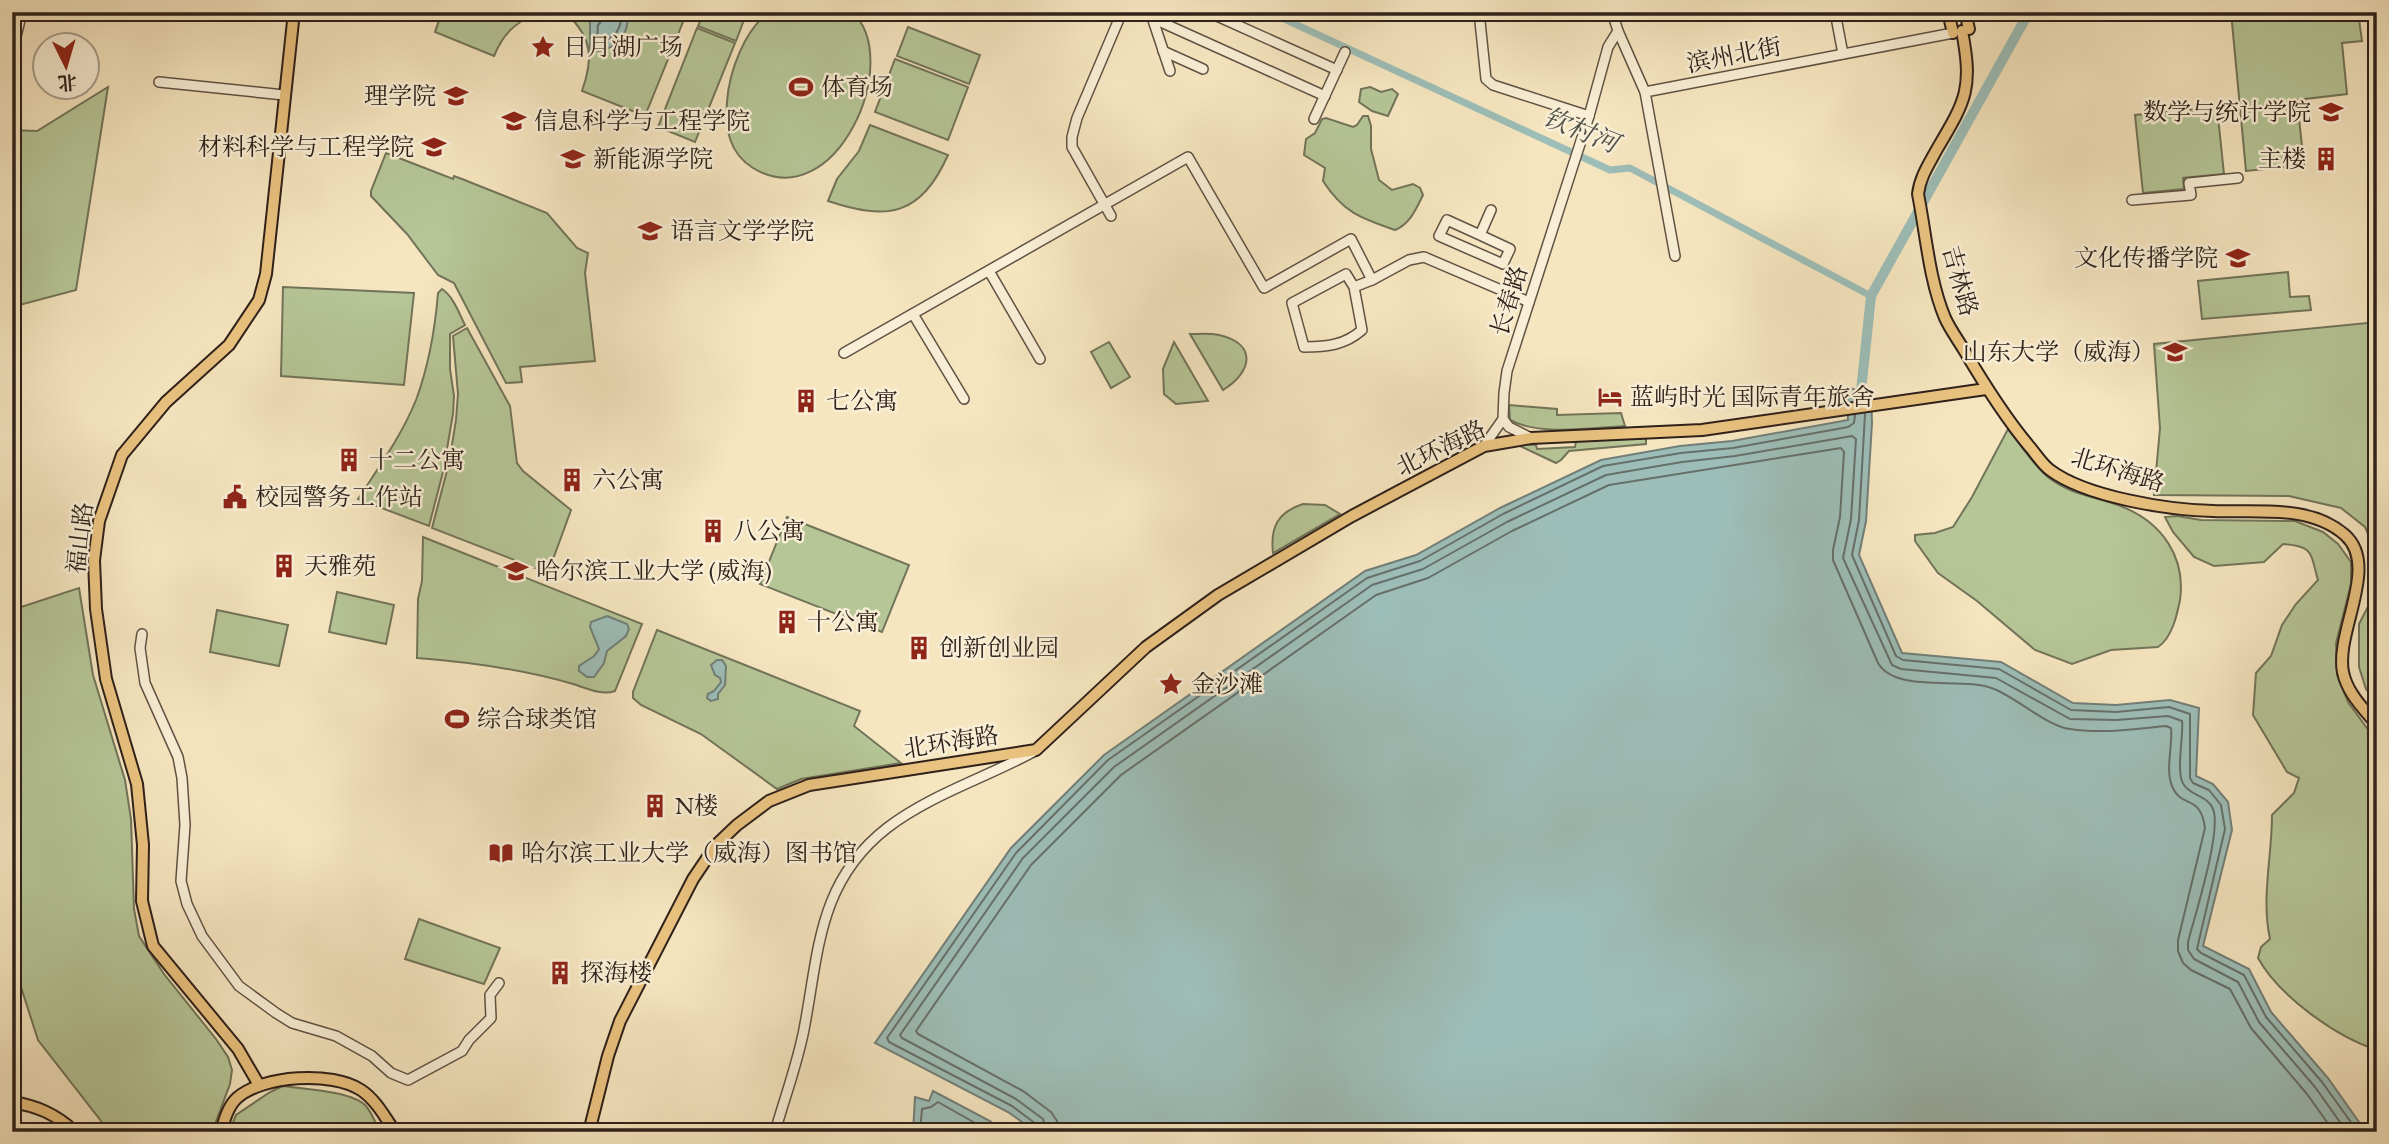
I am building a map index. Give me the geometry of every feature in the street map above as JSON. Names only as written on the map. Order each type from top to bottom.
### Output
[{"type":"main road","name":"福山路","points":[[259,1085],[238,1049],[153,946],[142,901],[143,845],[137,784],[106,679],[96,608],[94,559],[99,521],[122,455],[166,402],[229,345],[259,300],[266,274],[294,12]]},
{"type":"main road","points":[[1948,12],[1962,31]]},
{"type":"main road","points":[[1962,31],[1965,12]]},
{"type":"main road","name":"吉林路","points":[[1962,31],[1969,69],[1967,89],[1958,113],[1919,183],[1919,194],[1933,272],[1945,318],[1986,389]]},
{"type":"main road","points":[[1967,391],[1975,385],[1978,374]]},
{"type":"main road","name":"北环海路","points":[[589,1132],[608,1056],[620,1021],[693,879],[716,845],[737,825],[769,801],[808,785],[1036,750],[1146,647],[1218,595],[1352,516],[1484,446],[1531,438],[1702,430],[1986,389],[2006,418],[2049,469],[2077,483],[2146,505],[2210,511],[2295,513],[2322,520],[2349,538],[2360,574],[2344,635],[2343,674],[2353,696],[2377,725]]},
{"type":"main road","points":[[221,1132],[236,1099],[259,1085],[307,1077],[347,1083],[373,1100],[394,1132]]},
{"type":"main road","points":[[12,1102],[37,1106],[63,1120],[75,1132]]},
{"type":"street","points":[[12,53],[22,12]]},
{"type":"street","points":[[1111,216],[1077,158],[1072,137],[1077,118],[1122,12]]},
{"type":"street","points":[[1208,12],[1337,70]]},
{"type":"street","points":[[1479,12],[1486,79],[1493,85],[1589,116],[1608,47],[1618,31]]},
{"type":"street","points":[[1612,12],[1646,92],[1675,256]]},
{"type":"street","points":[[1835,12],[1843,54]]},
{"type":"street","points":[[1151,15],[1325,96]]},
{"type":"street","points":[[1151,15],[1170,71]]},
{"type":"street","name":"滨州北街","points":[[1646,92],[1962,31]]},
{"type":"street","points":[[1163,51],[1203,69]]},
{"type":"street","points":[[1314,119],[1345,52]]},
{"type":"street","points":[[159,82],[284,95]]},
{"type":"street","name":"长春路","points":[[1503,419],[1507,372],[1589,116]]},
{"type":"street","points":[[844,353],[1188,157],[1264,288],[1351,239],[1373,280]]},
{"type":"street","points":[[2132,200],[2191,195],[2189,183],[2238,178]]},
{"type":"street","points":[[1480,235],[1491,210]]},
{"type":"street","points":[[1447,220],[1480,235],[1510,249],[1503,264],[1439,236],[1447,220]]},
{"type":"street","points":[[1354,287],[1409,260],[1424,257],[1529,302]]},
{"type":"street","points":[[989,271],[1040,359]]},
{"type":"street","points":[[1346,274],[1354,287],[1362,330],[1351,340],[1326,347],[1304,347],[1292,303],[1346,274]]},
{"type":"street","points":[[913,314],[964,399]]},
{"type":"street","points":[[1484,446],[1503,419],[1509,427],[1531,438]]},
{"type":"street","points":[[142,634],[140,648],[145,684],[178,757],[182,778],[184,825],[181,881],[187,904],[202,936],[239,986],[292,1023],[336,1036],[372,1056],[391,1073],[408,1080],[462,1051],[491,1018],[490,995],[499,983]]},
{"type":"street","points":[[775,1132],[805,1027],[820,933],[827,909],[845,876],[866,848],[911,811],[1036,750]]},
{"type":"green space","points":[[442,12],[536,12],[510,30],[494,56],[435,32]]},
{"type":"green space","points":[[570,12],[687,12],[645,116],[582,91],[588,69],[588,50],[582,33],[568,15]]},
{"type":"green space","points":[[704,12],[747,12],[736,41],[698,26]]},
{"type":"green space","points":[[769,12],[852,12],[866,35],[870,64],[866,96],[853,127],[834,153],[811,171],[783,178],[753,168],[745,162],[730,140],[727,122],[728,90],[739,53],[752,30]]},
{"type":"green space","points":[[2231,12],[2358,12],[2362,41],[2342,43],[2347,94],[2297,100],[2304,165],[2246,171]]},
{"type":"green space","points":[[908,27],[980,55],[969,84],[897,56]]},
{"type":"green space","points":[[697,28],[735,43],[695,142],[658,127]]},
{"type":"green space","points":[[895,59],[968,87],[948,140],[875,112]]},
{"type":"green space","points":[[108,87],[76,290],[12,307],[12,130],[37,131],[84,102],[102,102],[102,91]]},
{"type":"green space","points":[[1370,87],[1381,92],[1392,89],[1398,94],[1388,116],[1372,111],[1359,102],[1361,89]]},
{"type":"green space","points":[[2217,107],[2224,174],[2183,178],[2184,189],[2143,193],[2135,115]]},
{"type":"green space","points":[[1363,116],[1368,116],[1371,126],[1371,149],[1379,180],[1392,190],[1413,184],[1420,188],[1423,195],[1409,220],[1395,230],[1353,213],[1345,207],[1323,181],[1325,168],[1304,155],[1306,139],[1315,133],[1322,119],[1353,127]]},
{"type":"green space","points":[[870,125],[948,155],[938,175],[914,202],[885,211],[868,211],[828,201],[837,179],[859,151]]},
{"type":"green space","points":[[386,153],[453,179],[454,176],[547,213],[577,248],[588,253],[585,273],[595,361],[520,367],[522,382],[506,383],[454,283],[438,275],[407,234],[371,196]]},
{"type":"green space","points":[[2288,272],[2290,297],[2309,296],[2311,310],[2202,319],[2198,281]]},
{"type":"green space","points":[[283,287],[414,293],[404,385],[281,376]]},
{"type":"green space","points":[[442,289],[453,300],[465,325],[450,334],[453,414],[443,472],[429,526],[358,499],[397,438],[416,400],[431,347],[438,293]]},
{"type":"green space","points":[[2377,322],[2377,703],[2366,689],[2359,667],[2359,624],[2372,599],[2374,548],[2365,527],[2341,508],[2289,496],[2154,495],[2160,428],[2154,344]]},
{"type":"green space","points":[[467,328],[510,406],[517,463],[571,510],[548,573],[432,528],[449,463],[456,420],[458,394],[453,336]]},
{"type":"green space","points":[[1190,334],[1219,335],[1240,345],[1245,352],[1245,367],[1233,383],[1223,390]]},
{"type":"green space","points":[[1109,342],[1130,377],[1111,388],[1091,352]]},
{"type":"green space","points":[[1174,342],[1208,401],[1176,404],[1164,394],[1163,369]]},
{"type":"green space","points":[[1509,405],[1557,409],[1557,415],[1621,413],[1625,426],[1566,430],[1536,428],[1510,420]]},
{"type":"green space","points":[[2008,429],[2032,461],[2057,484],[2137,514],[2160,532],[2168,543],[2179,570],[2180,600],[2170,632],[2158,647],[2111,650],[2072,664],[2035,650],[1977,601],[1938,573],[1915,541],[1915,535],[1935,533],[1953,527]]},
{"type":"green space","points":[[1646,438],[1646,444],[1569,451],[1556,463],[1520,446],[1536,445],[1537,449],[1575,447],[1576,441]]},
{"type":"green space","points":[[1303,504],[1325,505],[1340,514],[1273,553],[1273,536],[1278,522],[1287,511]]},
{"type":"green space","points":[[787,517],[909,565],[882,632],[760,584]]},
{"type":"green space","points":[[2165,517],[2201,520],[2295,521],[2323,532],[2338,544],[2351,562],[2351,584],[2336,643],[2337,675],[2348,702],[2377,742],[2377,1050],[2344,1035],[2310,1013],[2280,987],[2258,958],[2261,947],[2270,939],[2267,893],[2272,815],[2294,793],[2299,778],[2287,772],[2253,715],[2256,673],[2271,656],[2282,625],[2296,604],[2318,580],[2312,557],[2306,549],[2283,544],[2264,562],[2214,566],[2194,557],[2173,532]]},
{"type":"green space","points":[[423,537],[642,624],[615,691],[599,692],[535,674],[496,667],[417,658]]},
{"type":"green space","points":[[79,588],[93,675],[125,780],[131,819],[134,909],[139,936],[164,974],[216,1039],[228,1057],[232,1070],[230,1084],[212,1132],[113,1132],[105,1126],[38,1040],[12,959],[12,610]]},
{"type":"green space","points":[[337,592],[394,605],[386,644],[329,632]]},
{"type":"green space","points":[[217,610],[288,625],[279,666],[210,652]]},
{"type":"green space","points":[[657,630],[860,711],[854,726],[901,763],[801,779],[777,789],[701,734],[641,705],[633,698]]},
{"type":"green space","points":[[419,919],[500,948],[484,984],[405,959]]},
{"type":"green space","points":[[283,1086],[327,1092],[359,1101],[366,1106],[380,1132],[229,1132],[236,1115]]},
{"type":"water","points":[[585,12],[593,17],[597,12],[613,12],[619,15],[627,12],[626,28],[619,41],[606,49],[590,51],[590,23]]},
{"type":"water","points":[[1847,388],[1871,392],[1872,423],[1866,521],[1859,555],[1902,653],[2001,662],[2073,703],[2116,705],[2170,700],[2199,708],[2196,776],[2213,784],[2228,802],[2232,830],[2203,946],[2249,969],[2271,1012],[2328,1078],[2366,1132],[1036,1132],[1008,1112],[875,1043],[1011,848],[1104,755],[1365,571],[1416,555],[1500,508],[1601,460],[1680,446],[1732,441],[1848,420]]},
{"type":"water","points":[[607,616],[627,624],[629,629],[626,636],[607,651],[604,663],[594,677],[587,677],[579,671],[579,666],[599,649],[590,627],[591,622]]},
{"type":"water","points":[[722,660],[726,666],[725,685],[718,694],[718,699],[711,701],[707,698],[708,694],[721,682],[711,665]]},
{"type":"water","points":[[933,1091],[990,1121],[1002,1132],[913,1132],[915,1097],[929,1101]]},
{"type":"waterway","name":"钦村河","points":[[1269,12],[1610,170],[1630,168],[1871,296]]},
{"type":"waterway","points":[[1861,391],[1871,296],[2029,12]]},
{"type":"place","name":"日月湖广场","points":[[543,47]]},
{"type":"place","name":"体育场","points":[[801,87]]},
{"type":"place","name":"理学院","points":[[456,96]]},
{"type":"place","name":"数学与统计学院","points":[[2331,112]]},
{"type":"place","name":"信息科学与工程学院","points":[[514,121]]},
{"type":"place","name":"材料科学与工程学院","points":[[434,147]]},
{"type":"place","name":"新能源学院","points":[[573,159]]},
{"type":"place","name":"主楼","points":[[2326,159]]},
{"type":"place","name":"语言文学学院","points":[[650,231]]},
{"type":"place","name":"文化传播学院","points":[[2238,258]]},
{"type":"place","name":"山东大学（威海）","points":[[2175,352]]},
{"type":"place","name":"蓝屿时光 国际青年旅舍","points":[[1610,397]]},
{"type":"place","name":"七公寓","points":[[806,401]]},
{"type":"place","name":"十二公寓","points":[[349,460]]},
{"type":"place","name":"六公寓","points":[[572,480]]},
{"type":"place","name":"校园警务工作站","points":[[235,497]]},
{"type":"place","name":"八公寓","points":[[713,531]]},
{"type":"place","name":"天雅苑","points":[[284,566]]},
{"type":"place","name":"哈尔滨工业大学 (威海)","points":[[516,571]]},
{"type":"place","name":"十公寓","points":[[787,622]]},
{"type":"place","name":"创新创业园","points":[[919,648]]},
{"type":"place","name":"金沙滩","points":[[1171,684]]},
{"type":"place","name":"综合球类馆","points":[[457,719]]},
{"type":"place","name":"N楼","points":[[655,806]]},
{"type":"place","name":"哈尔滨工业大学（威海）图书馆","points":[[501,853]]},
{"type":"place","name":"探海楼","points":[[560,973]]}]
